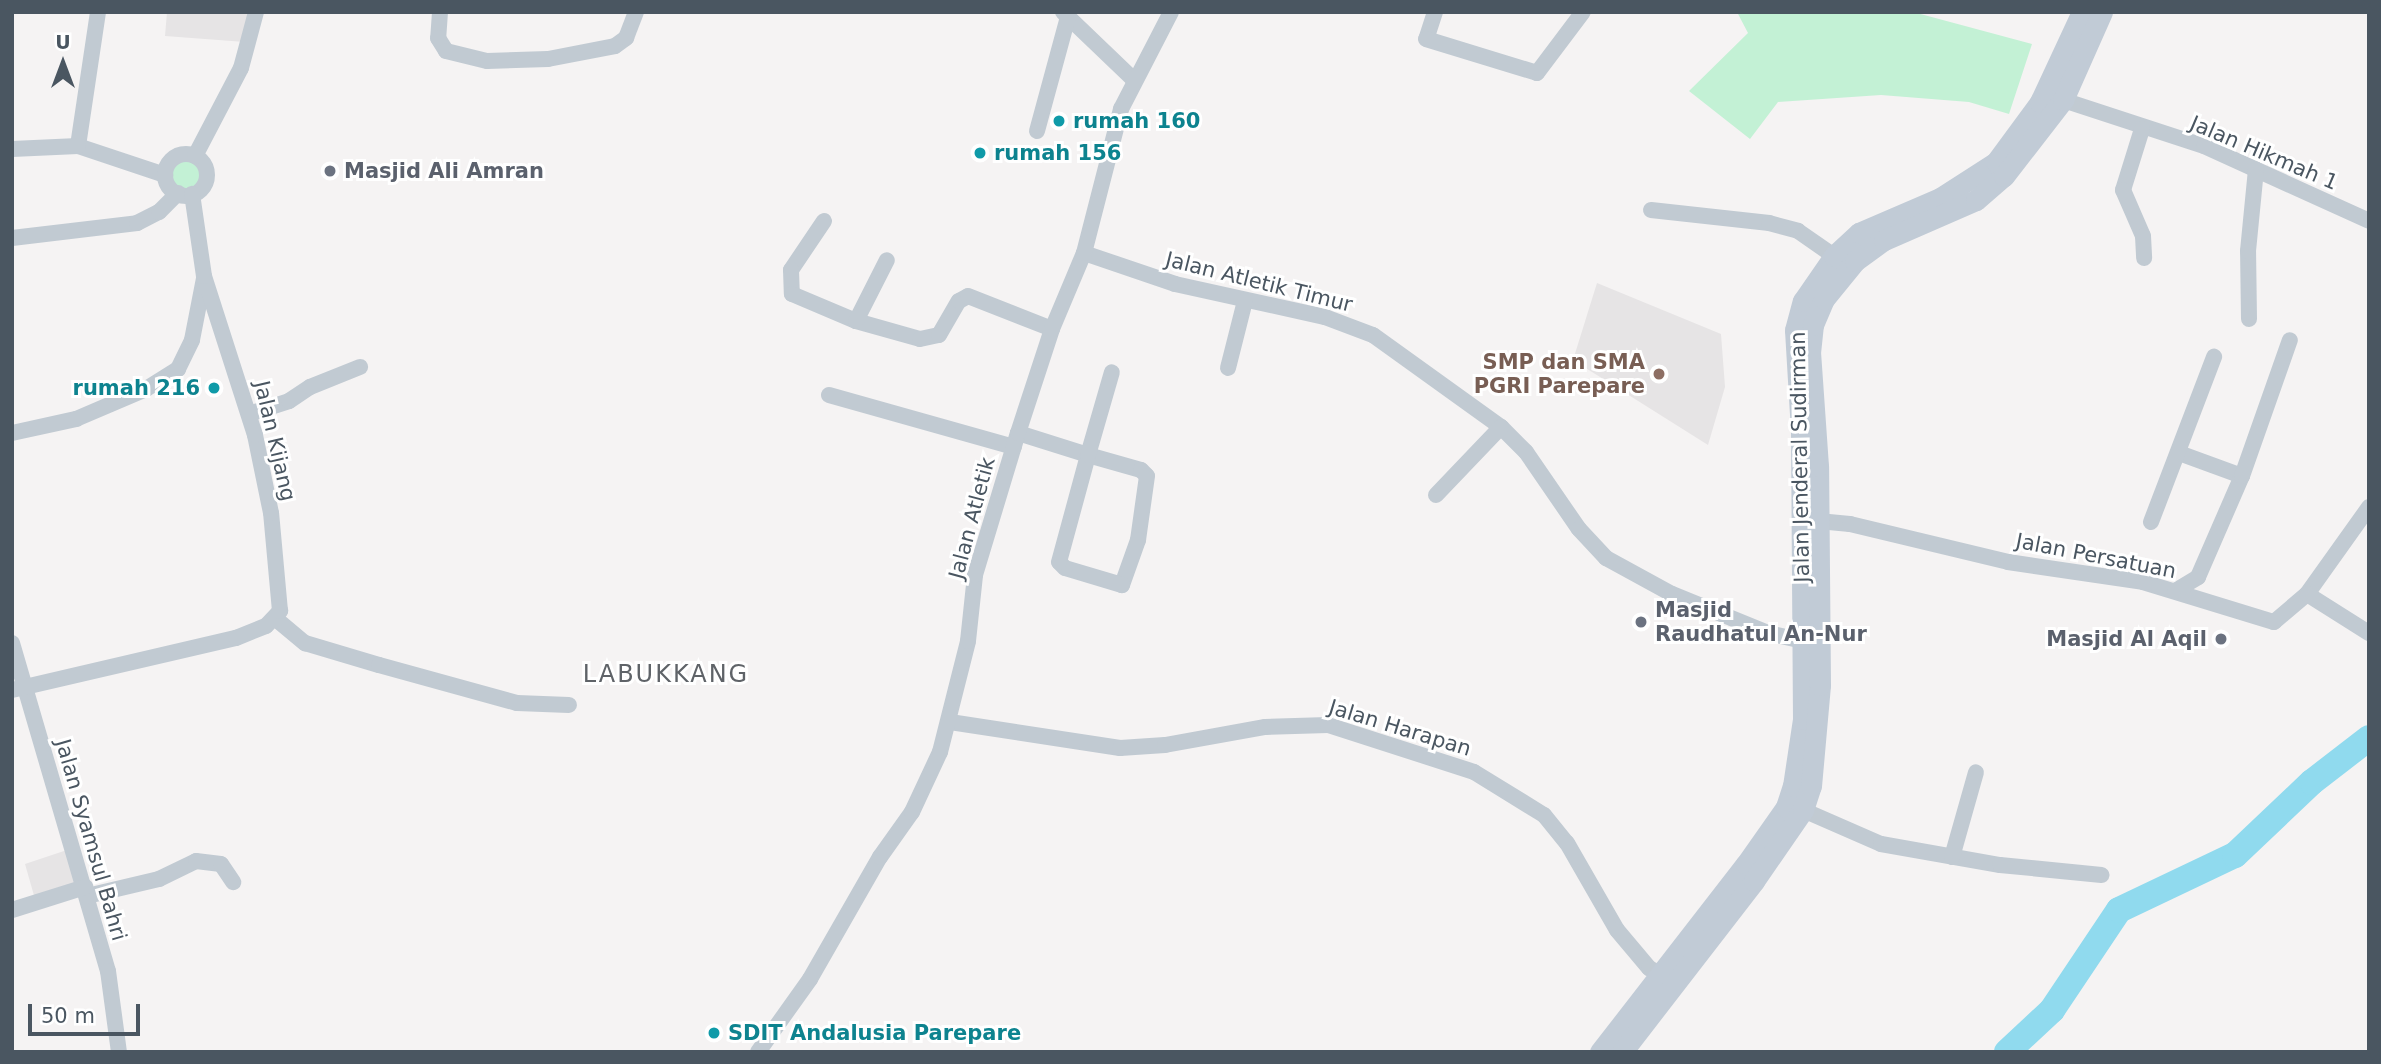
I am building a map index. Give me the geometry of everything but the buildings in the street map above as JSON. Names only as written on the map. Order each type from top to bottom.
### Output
[{"type":"main road","name":"Jalan Jenderal Sudirman","points":[[1810,521],[1795,330],[1803,301],[1834,256],[1859,233],[1940,198],[1996,162],[2040,102],[2082,12]]},
{"type":"main road","name":"Jalan Jenderal Sudirman","points":[[1611,1050],[1803,810],[1816,762],[1811,643],[1810,353],[1813,325],[1824,299],[1854,261],[1884,240],[1976,200],[1993,186],[2028,149],[2063,100],[2102,12]]},
{"type":"main road","name":"Jalan Jenderal Sudirman","points":[[1611,1050],[1662,975],[1786,807],[1799,758],[1811,643]]},
{"type":"street","points":[[78,146],[98,12]]},
{"type":"street","points":[[195,156],[241,68],[256,12]]},
{"type":"street","points":[[440,12],[441,47],[456,57],[486,61],[548,59],[615,46],[626,38],[636,12]]},
{"type":"street","name":"Jalan Atletik","points":[[758,1052],[810,979],[880,856],[912,812],[950,722],[968,641],[975,575],[1016,440],[1052,329],[1084,253],[1113,133],[1134,80],[1171,12]]},
{"type":"street","points":[[1435,12],[1426,39],[1537,73],[1583,12]]},
{"type":"street","points":[[1037,131],[1065,15],[1134,80]]},
{"type":"street","name":"Jalan Hikmah 1","points":[[2063,100],[2142,129],[2204,146],[2369,221]]},
{"type":"street","points":[[2142,129],[2123,190],[2143,236],[2144,258]]},
{"type":"street","points":[[12,149],[78,146],[165,175],[185,194],[204,276],[192,340],[178,369],[146,389],[76,419],[12,433]]},
{"type":"street","points":[[12,238],[136,223],[159,212],[185,194],[203,187],[208,175],[204,163],[195,156],[174,158],[165,175]]},
{"type":"street","points":[[2249,319],[2248,251],[2256,169]]},
{"type":"street","points":[[1651,209],[1769,223],[1798,231],[1834,256]]},
{"type":"street","points":[[824,221],[791,270],[790,290],[856,321],[903,336],[933,338],[959,301],[968,296],[1052,329]]},
{"type":"street","name":"Jalan Atletik Timur","points":[[1084,253],[1175,284],[1325,317],[1373,335],[1501,427],[1526,452],[1579,529],[1606,558],[1672,594],[1811,643]]},
{"type":"street","points":[[856,321],[887,260]]},
{"type":"street","name":"Jalan Kijang","points":[[204,276],[249,414],[280,578],[280,611],[276,619]]},
{"type":"street","points":[[1228,368],[1245,301]]},
{"type":"street","points":[[2175,591],[2198,578],[2242,477],[2290,340]]},
{"type":"street","points":[[2151,522],[2214,357]]},
{"type":"street","points":[[249,414],[289,401],[310,387],[359,367]]},
{"type":"street","points":[[829,395],[1088,455],[1141,470],[1149,481],[1138,540],[1126,581],[1119,586],[1065,568],[1059,562],[1088,455],[1112,372]]},
{"type":"street","points":[[1437,495],[1501,427]]},
{"type":"street","points":[[2179,453],[2242,477]]},
{"type":"street","name":"Jalan Persatuan","points":[[1810,521],[2175,591],[2274,622],[2307,594],[2362,532],[2369,507]]},
{"type":"street","points":[[2307,594],[2369,633]]},
{"type":"street","points":[[18,689],[236,638],[276,619],[305,643],[379,666],[517,703],[569,705]]},
{"type":"street","name":"Jalan Syamsul Bahri","points":[[12,643],[18,689],[86,891],[108,971],[119,1052]]},
{"type":"street","name":"Jalan Harapan","points":[[950,722],[1120,748],[1165,745],[1265,727],[1328,725],[1474,772],[1544,815],[1567,843],[1617,930],[1649,968],[1662,975]]},
{"type":"street","points":[[1952,857],[1976,772]]},
{"type":"street","points":[[1803,810],[1881,844],[1952,857],[2102,875]]},
{"type":"street","points":[[12,910],[86,891],[159,879],[196,861],[221,864],[233,882]]},
{"type":"shaded area","points":[[167,12],[249,12],[245,42],[165,36]]},
{"type":"shaded area","name":"SMP dan SMA PGRI Parepare","points":[[1597,283],[1721,334],[1725,387],[1708,445],[1573,360]]},
{"type":"shaded area","points":[[70,849],[81,885],[35,899],[25,864]]},
{"type":"green space","points":[[1737,12],[1913,12],[2032,44],[2009,114],[1969,102],[1881,95],[1778,102],[1750,139],[1689,91],[1748,33]]},
{"type":"green space","points":[[187,158],[198,163],[203,174],[198,185],[187,190],[176,185],[171,174],[176,163]]},
{"type":"waterway","points":[[2007,1052],[2052,1010],[2119,910],[2235,855],[2312,782],[2369,738]]},
{"type":"place","name":"rumah 160","points":[[1059,121]]},
{"type":"place","name":"rumah 156","points":[[980,153]]},
{"type":"place","name":"Masjid Ali Amran","points":[[330,171]]},
{"type":"place","name":"SMP dan SMA PGRI Parepare","points":[[1659,374]]},
{"type":"place","name":"rumah 216","points":[[214,388]]},
{"type":"place","name":"Masjid Raudhatul An-Nur","points":[[1641,622]]},
{"type":"place","name":"Masjid Al Aqil","points":[[2221,639]]},
{"type":"place","name":"SDIT Andalusia Parepare","points":[[714,1033]]},
{"type":"district","name":"LABUKKANG","points":[[666,675]]}]
